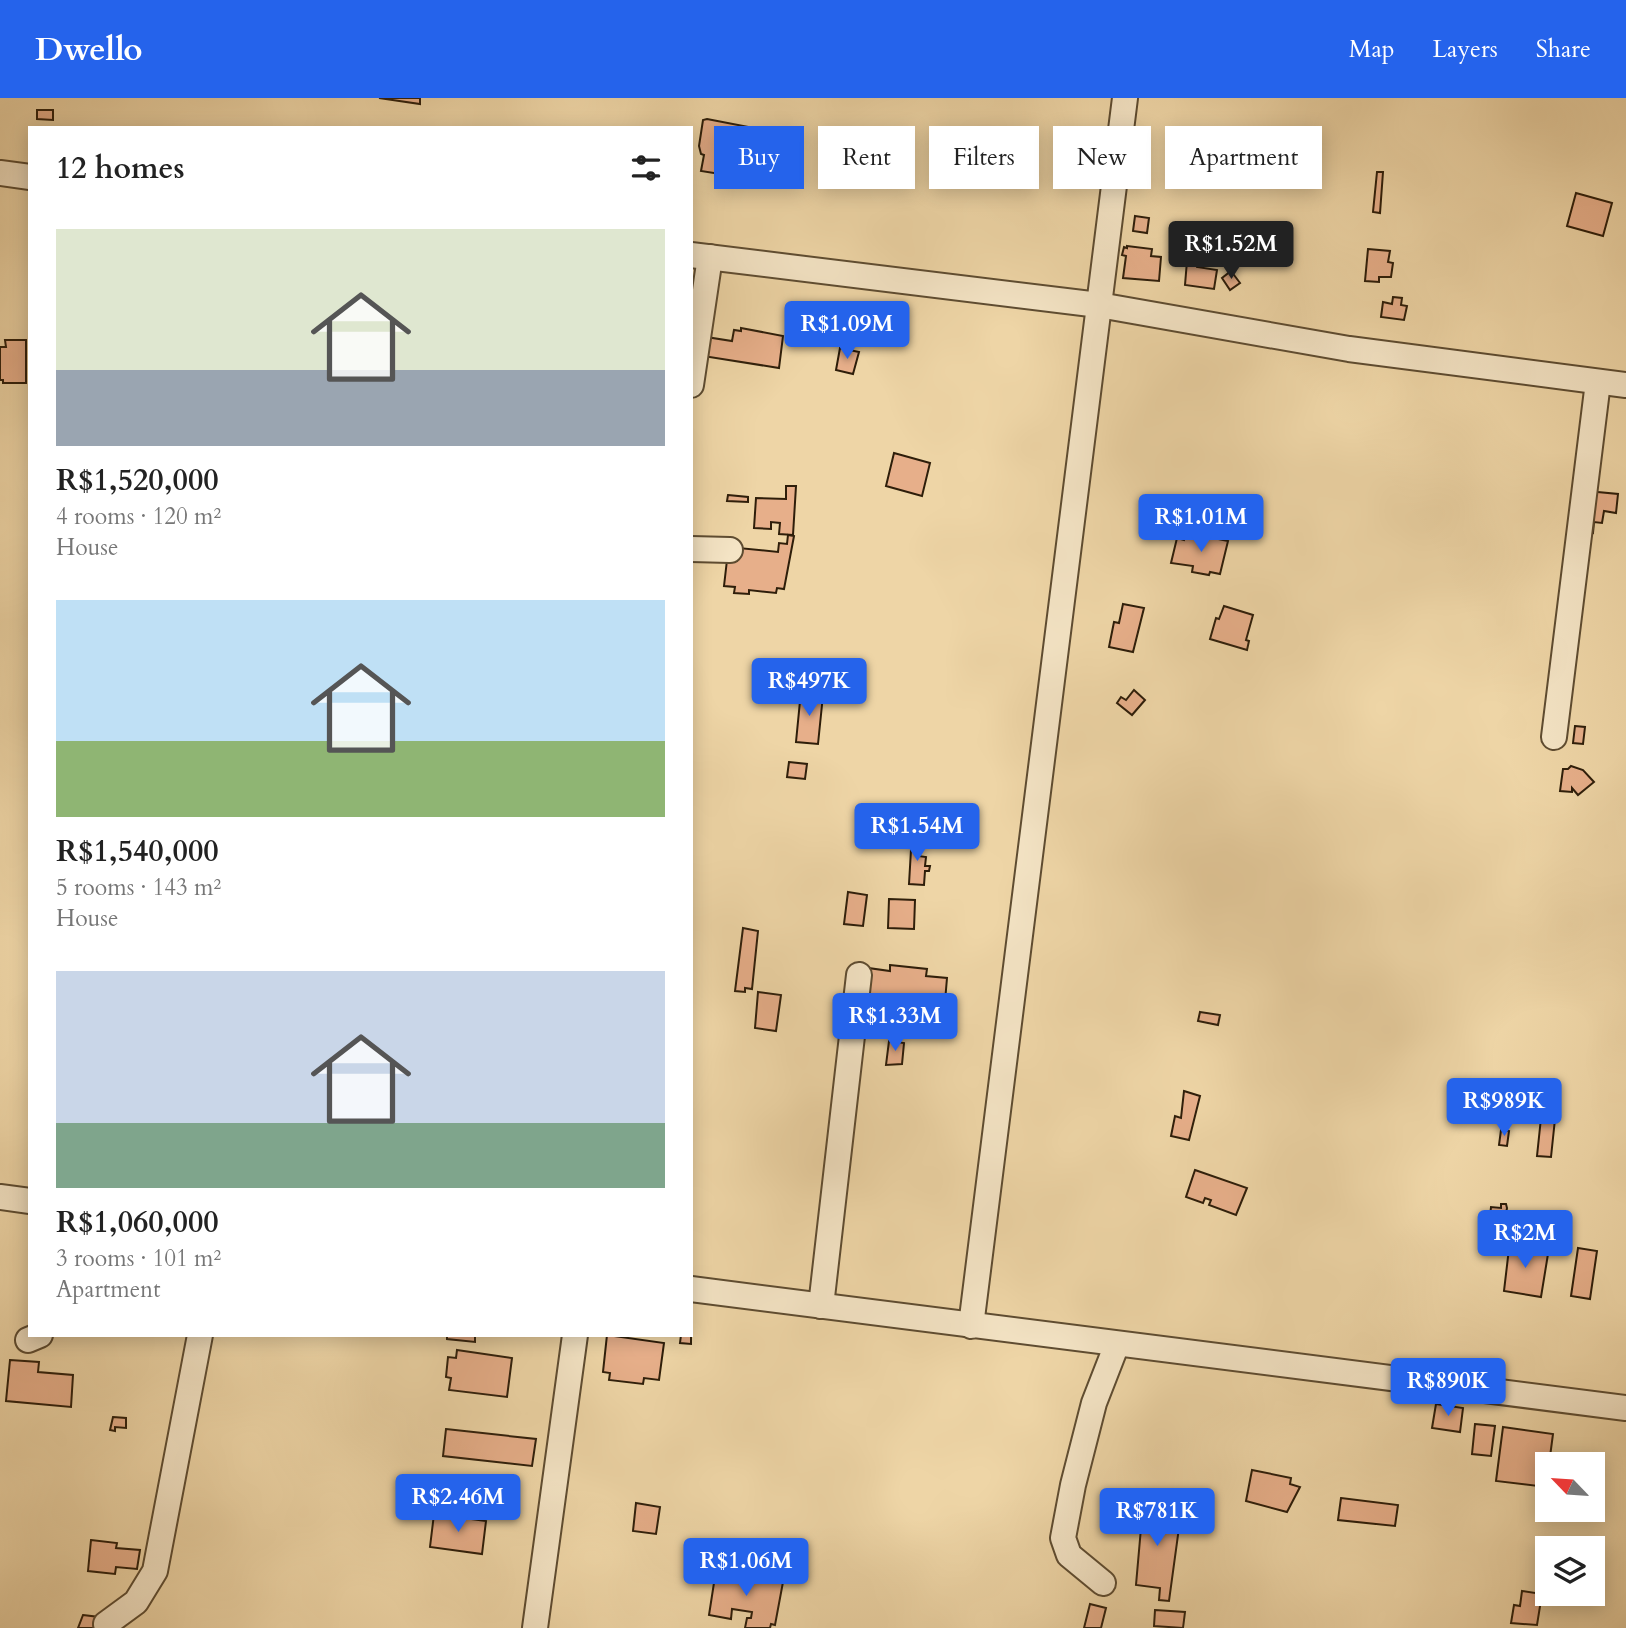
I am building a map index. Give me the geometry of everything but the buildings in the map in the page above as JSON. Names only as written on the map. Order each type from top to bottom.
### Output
[{"type":"street","points":[[971,1326],[1125,98]]},
{"type":"street","points":[[0,173],[28,177]]},
{"type":"street","points":[[693,356],[700,256],[1099,305],[1349,349],[1626,385]]},
{"type":"street","points":[[1554,737],[1598,382]]},
{"type":"street","points":[[693,549],[730,550]]},
{"type":"street","points":[[821,1306],[859,975]]},
{"type":"street","points":[[0,1197],[28,1201]]},
{"type":"street","points":[[693,1289],[1626,1408]]},
{"type":"street","points":[[106,1624],[136,1602],[155,1571],[200,1337]]},
{"type":"street","points":[[535,1628],[575,1337]]},
{"type":"street","points":[[1103,1583],[1069,1555],[1063,1538],[1094,1402],[1117,1344]]}]
